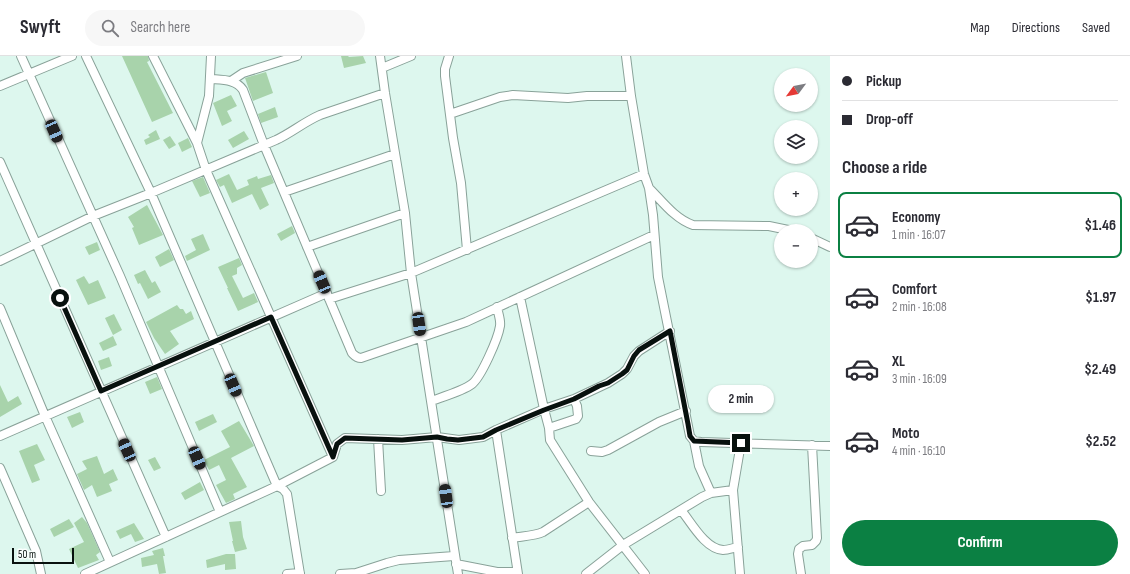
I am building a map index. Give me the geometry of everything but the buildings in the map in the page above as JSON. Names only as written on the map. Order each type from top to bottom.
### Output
[{"type":"street","points":[[21,56],[93,216],[220,512]]},
{"type":"street","points":[[0,86],[72,56]]},
{"type":"street","points":[[86,56],[151,193],[277,486],[283,489],[286,494],[300,573],[287,574]]},
{"type":"street","points":[[153,56],[197,143],[206,170],[333,457]]},
{"type":"street","points":[[197,143],[209,96],[211,56]]},
{"type":"street","points":[[231,81],[243,73],[296,56]]},
{"type":"street","points":[[380,56],[405,213],[421,337],[458,574]]},
{"type":"street","points":[[382,68],[411,56]]},
{"type":"street","points":[[449,56],[445,69],[445,76],[461,183],[467,250]]},
{"type":"street","points":[[626,56],[644,174],[649,188],[654,215],[654,235],[658,277],[690,436],[694,441],[699,466],[711,494]]},
{"type":"street","points":[[210,79],[231,81],[238,84],[243,90],[284,192],[355,356],[361,358],[466,322],[654,235]]},
{"type":"street","points":[[0,261],[93,216],[289,134],[310,119],[320,114],[385,93]]},
{"type":"street","points":[[450,114],[500,97],[513,95],[568,98],[587,96],[631,96]]},
{"type":"street","points":[[284,192],[395,154]]},
{"type":"street","points":[[0,162],[166,537]]},
{"type":"street","points":[[0,436],[271,317],[328,296],[412,273],[644,174]]},
{"type":"street","points":[[649,188],[678,218],[693,225],[706,224],[774,227]]},
{"type":"street","points":[[307,246],[405,213]]},
{"type":"street","points":[[818,241],[830,246]]},
{"type":"street","points":[[520,297],[549,428],[550,440],[589,502],[624,545],[645,574]]},
{"type":"street","points":[[0,308],[45,416],[110,562]]},
{"type":"street","points":[[431,401],[470,386],[476,381],[495,343],[499,330],[500,324],[497,308]]},
{"type":"street","points":[[85,574],[277,486],[333,457],[337,444],[345,438],[402,440],[437,437],[458,440],[483,437],[496,430],[574,399],[608,383],[627,370],[634,356],[639,350],[670,331]]},
{"type":"street","points":[[549,428],[576,419],[578,416],[578,406],[574,399]]},
{"type":"street","points":[[591,451],[602,452],[608,450],[659,422],[686,411]]},
{"type":"street","points":[[340,574],[356,573],[399,560],[455,560],[497,572],[518,573],[496,430]]},
{"type":"street","points":[[378,439],[381,491]]},
{"type":"street","points":[[694,441],[830,446]]},
{"type":"street","points":[[740,574],[733,490],[741,443]]},
{"type":"street","points":[[801,574],[798,554],[799,549],[803,546],[812,545],[817,538],[812,445]]},
{"type":"street","points":[[0,468],[36,551],[42,574]]},
{"type":"street","points":[[586,574],[624,545],[702,497],[733,490]]},
{"type":"street","points":[[512,538],[536,535],[543,532],[589,502]]},
{"type":"street","points":[[681,510],[705,541],[714,548],[723,550],[738,548]]},
{"type":"route","points":[[60,298],[101,391],[271,317],[333,457],[337,444],[345,438],[402,440],[437,437],[458,440],[483,437],[496,430],[574,399],[608,383],[627,370],[634,356],[639,350],[670,331],[690,436],[694,441],[701,442],[741,443]]}]
